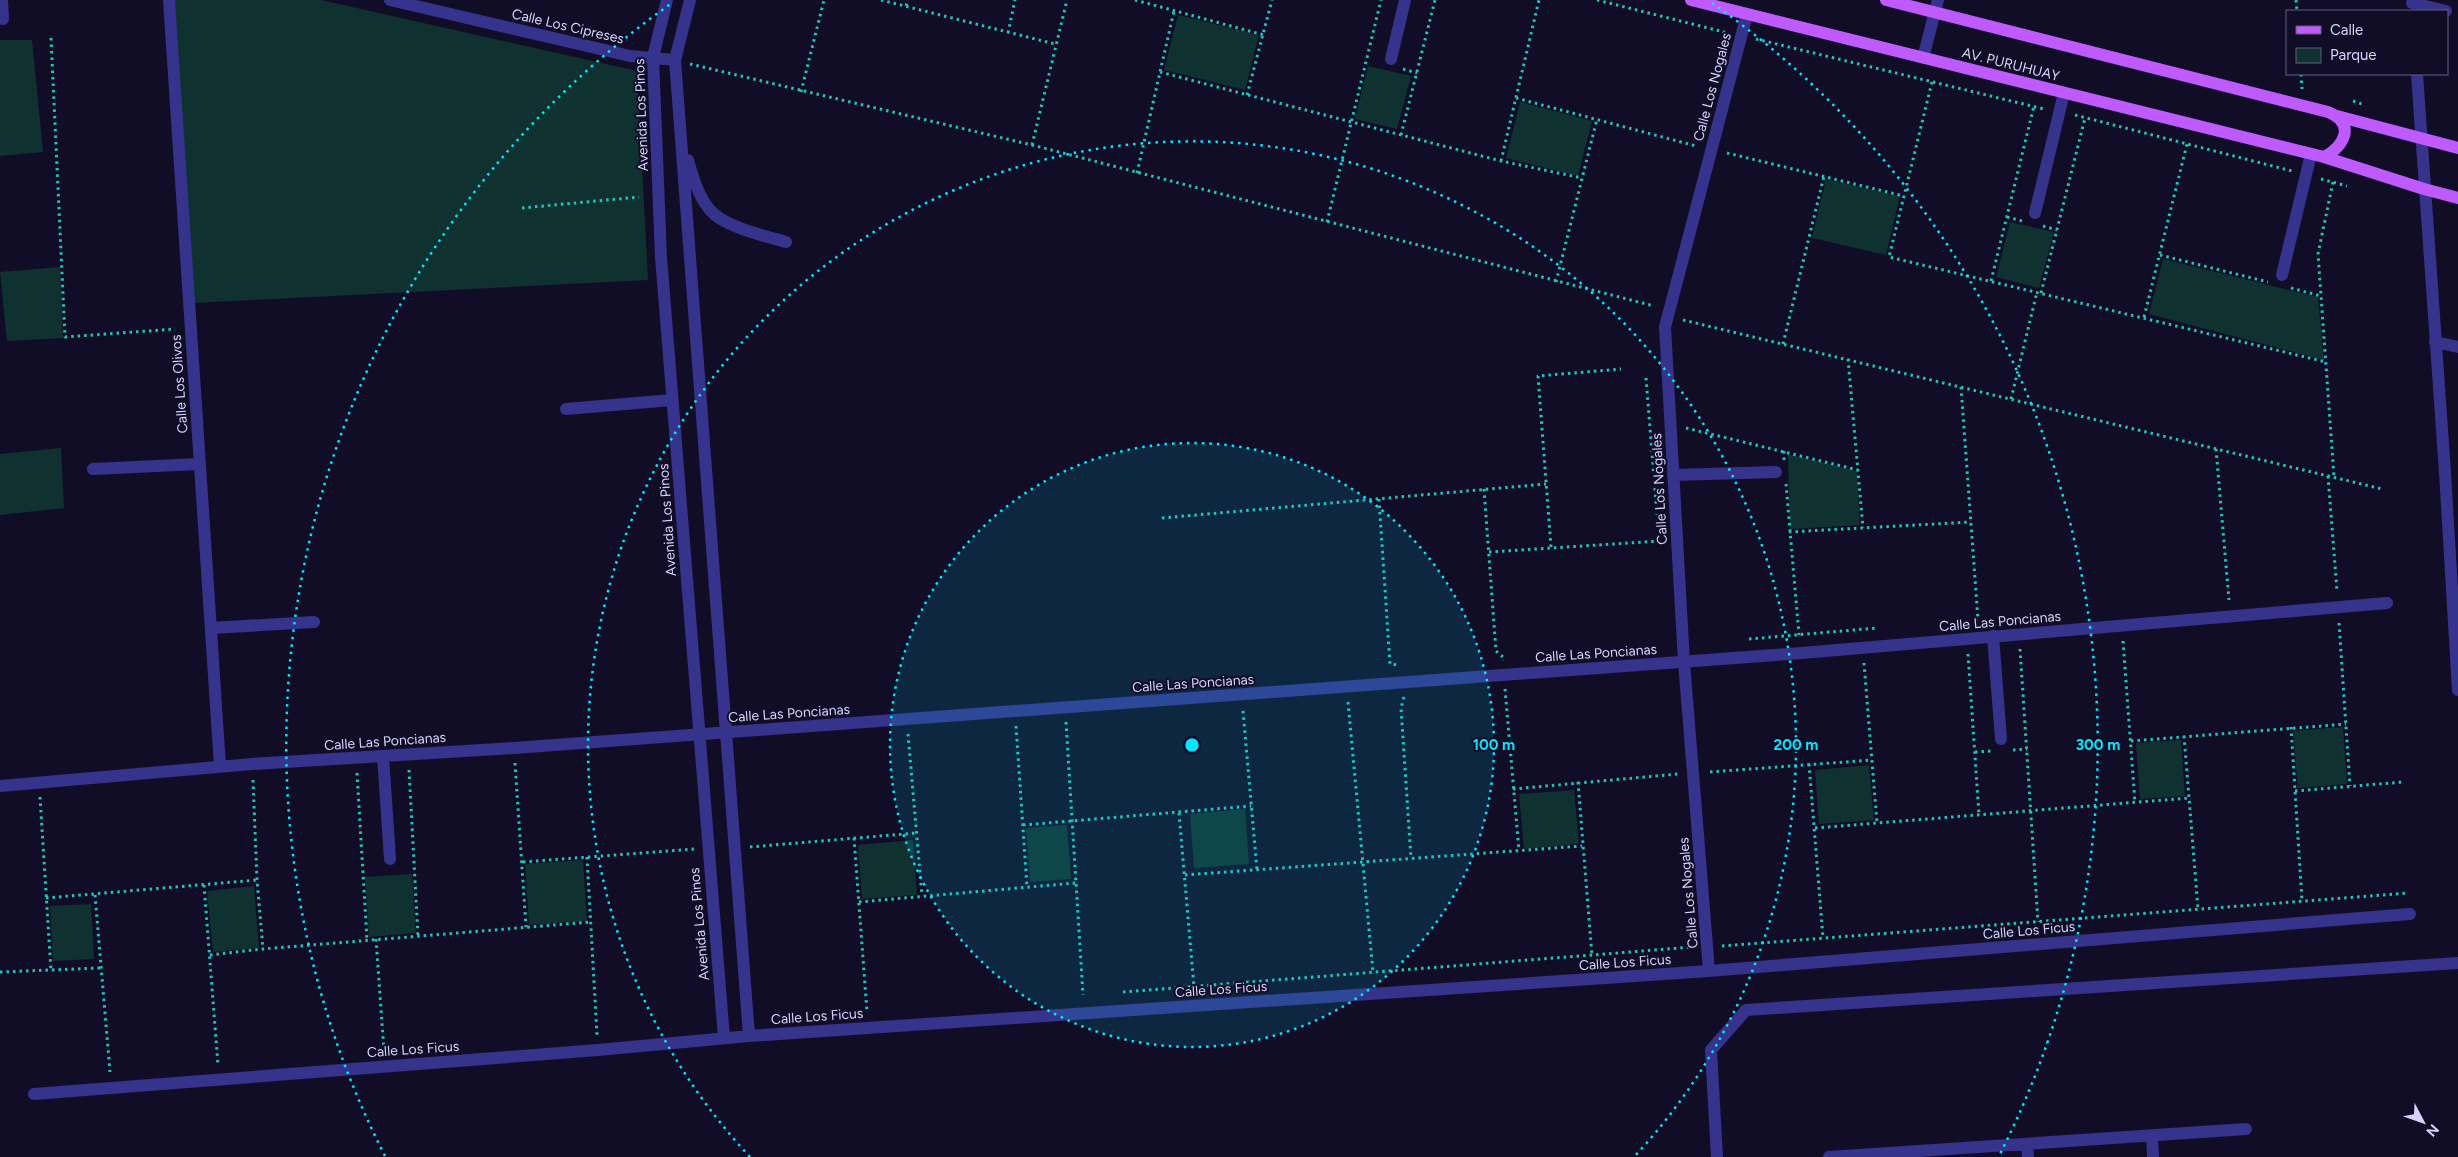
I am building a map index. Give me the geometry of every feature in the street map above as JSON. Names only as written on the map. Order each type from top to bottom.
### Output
[{"type":"main road","name":"AV. PURUHUAY","points":[[1691,0],[2324,157],[2458,198]]},
{"type":"main road","points":[[1886,0],[1936,6],[2458,148]]},
{"type":"main road","points":[[2324,157],[2336,151],[2344,141],[2344,128],[2338,116]]},
{"type":"street","points":[[2,0],[3,19]]},
{"type":"street","name":"Calle Los Olivos","points":[[169,0],[220,766]]},
{"type":"street","name":"Calle Los Cipreses","points":[[390,0],[630,56],[675,60]]},
{"type":"street","name":"Avenida Los Pinos","points":[[667,0],[653,57],[661,257],[707,848],[724,1038]]},
{"type":"street","points":[[690,0],[675,60],[749,1036]]},
{"type":"street","points":[[1391,59],[1405,0]]},
{"type":"street","points":[[2412,5],[2440,10]]},
{"type":"street","points":[[1923,58],[1936,6]]},
{"type":"street","name":"Calle Los Nogales","points":[[1709,971],[1684,662],[1664,327],[1670,311],[1747,14]]},
{"type":"street","points":[[2417,75],[2435,342],[2452,474],[2458,690]]},
{"type":"street","points":[[2035,213],[2064,93]]},
{"type":"street","points":[[681,139],[696,188],[710,212],[753,234],[786,242]]},
{"type":"street","points":[[2280,282],[2311,154]]},
{"type":"street","points":[[2435,342],[2458,347]]},
{"type":"street","points":[[566,409],[672,400]]},
{"type":"street","points":[[93,469],[199,464]]},
{"type":"street","points":[[1673,475],[1782,473]]},
{"type":"street","name":"Calle Las Poncianas","points":[[0,786],[220,766],[514,748],[1684,662],[2387,603]]},
{"type":"street","points":[[211,628],[314,622]]},
{"type":"street","points":[[1993,636],[2001,739]]},
{"type":"street","points":[[383,756],[390,858]]},
{"type":"street","name":"Calle Los Ficus","points":[[34,1094],[219,1078],[598,1050],[749,1036],[1709,971],[2410,914]]},
{"type":"street","points":[[1717,1157],[1711,1050],[1746,1010],[2458,964]]},
{"type":"street","points":[[1829,1157],[1872,1156],[2246,1129]]},
{"type":"street","points":[[2152,1135],[2153,1157]]},
{"type":"street","points":[[2027,1144],[2028,1157]]},
{"type":"path","points":[[801,92],[824,0]]},
{"type":"path","points":[[881,0],[1055,44]]},
{"type":"path","points":[[906,6],[908,0]]},
{"type":"path","points":[[1008,33],[1016,0]]},
{"type":"path","points":[[1032,145],[1067,0]]},
{"type":"path","points":[[1135,0],[1264,35]]},
{"type":"path","points":[[1247,95],[1272,0]]},
{"type":"path","points":[[1327,222],[1381,0]]},
{"type":"path","points":[[1401,135],[1435,0]]},
{"type":"path","points":[[1501,161],[1539,0]]},
{"type":"path","points":[[1597,0],[1724,32]]},
{"type":"path","points":[[1137,173],[1174,11]]},
{"type":"path","points":[[51,38],[65,337],[190,328]]},
{"type":"path","points":[[1752,38],[2049,110]]},
{"type":"path","points":[[675,60],[801,92],[1032,145],[1670,311]]},
{"type":"path","points":[[1160,72],[1501,161],[1582,178]]},
{"type":"path","points":[[2301,75],[2302,89]]},
{"type":"path","points":[[1932,82],[1889,257],[2326,362]]},
{"type":"path","points":[[1516,98],[1696,146]]},
{"type":"path","points":[[1991,281],[2034,106]]},
{"type":"path","points":[[2070,114],[2300,174]]},
{"type":"path","points":[[2011,398],[2085,118]]},
{"type":"path","points":[[1556,282],[1598,119]]},
{"type":"path","points":[[2144,317],[2187,144]]},
{"type":"path","points":[[1724,152],[1904,196]]},
{"type":"path","points":[[1783,344],[1824,176]]},
{"type":"path","points":[[2316,178],[2347,186]]},
{"type":"path","points":[[2333,182],[2318,254],[2334,477]]},
{"type":"path","points":[[522,208],[639,197]]},
{"type":"path","points":[[2159,255],[2280,282],[2322,296]]},
{"type":"path","points":[[1681,329],[1684,311]]},
{"type":"path","points":[[1682,320],[2382,489]]},
{"type":"path","points":[[1848,359],[1863,528]]},
{"type":"path","points":[[1551,547],[1538,376],[1621,369]]},
{"type":"path","points":[[1961,386],[1978,620]]},
{"type":"path","points":[[1680,427],[1858,470]]},
{"type":"path","points":[[2216,448],[2229,600]]},
{"type":"path","points":[[1784,451],[1782,473],[1799,634]]},
{"type":"path","points":[[2328,476],[2337,591]]},
{"type":"path","points":[[1162,518],[1345,504],[1379,499],[1546,484]]},
{"type":"path","points":[[1484,489],[1496,651],[1503,657],[1519,851]]},
{"type":"path","points":[[1379,499],[1390,664],[1399,665]]},
{"type":"path","points":[[1789,532],[1971,522]]},
{"type":"path","points":[[1488,552],[1660,541]]},
{"type":"path","points":[[2339,620],[2350,786]]},
{"type":"path","points":[[2122,637],[2135,803]]},
{"type":"path","points":[[2020,646],[2038,922]]},
{"type":"path","points":[[1968,651],[1979,815]]},
{"type":"path","points":[[1864,660],[1878,823]]},
{"type":"path","points":[[1404,694],[1401,708],[1412,858]]},
{"type":"path","points":[[1348,701],[1373,972]]},
{"type":"path","points":[[1243,708],[1256,870]]},
{"type":"path","points":[[1066,722],[1083,996]]},
{"type":"path","points":[[2131,741],[2346,724]]},
{"type":"path","points":[[1016,725],[1027,888]]},
{"type":"path","points":[[2291,727],[2302,901]]},
{"type":"path","points":[[908,734],[922,896]]},
{"type":"path","points":[[2184,736],[2198,909]]},
{"type":"path","points":[[514,748],[526,927]]},
{"type":"path","points":[[408,754],[418,936]]},
{"type":"path","points":[[356,758],[367,940]]},
{"type":"path","points":[[1710,772],[1872,760]]},
{"type":"path","points":[[252,764],[257,880],[263,949]]},
{"type":"path","points":[[1809,764],[1823,938]]},
{"type":"path","points":[[1513,789],[1679,774]]},
{"type":"path","points":[[39,782],[51,971]]},
{"type":"path","points":[[1578,782],[1592,956]]},
{"type":"path","points":[[2295,791],[2403,782]]},
{"type":"path","points":[[1815,828],[2189,798]]},
{"type":"path","points":[[1022,825],[1251,806]]},
{"type":"path","points":[[1179,812],[1194,987]]},
{"type":"path","points":[[735,849],[916,833]]},
{"type":"path","points":[[854,838],[867,1012]]},
{"type":"path","points":[[1185,875],[1582,846]]},
{"type":"path","points":[[523,862],[707,848]]},
{"type":"path","points":[[587,857],[598,1050]]},
{"type":"path","points":[[46,898],[257,880]]},
{"type":"path","points":[[859,902],[1076,883]]},
{"type":"path","points":[[204,885],[219,1078]]},
{"type":"path","points":[[1120,993],[2409,892]]},
{"type":"path","points":[[95,895],[112,1087]]},
{"type":"path","points":[[210,955],[376,939],[591,922]]},
{"type":"path","points":[[376,939],[385,1066]]},
{"type":"path","points":[[0,972],[100,968]]},
{"type":"path","points":[[1074,996],[1092,995]]},
{"type":"path","points":[[858,1013],[877,1012]]},
{"type":"green space","points":[[174,0],[321,0],[637,71],[648,280],[194,303]]},
{"type":"green space","points":[[1178,15],[1259,35],[1245,90],[1164,70]]},
{"type":"green space","points":[[0,40],[32,40],[43,152],[0,156]]},
{"type":"green space","points":[[1368,66],[1411,76],[1397,129],[1355,119]]},
{"type":"green space","points":[[1520,102],[1592,121],[1578,176],[1506,158]]},
{"type":"green space","points":[[1826,179],[1900,196],[1886,255],[1812,238]]},
{"type":"green space","points":[[2010,222],[2054,232],[2039,288],[1996,277]]},
{"type":"green space","points":[[2163,259],[2318,297],[2324,360],[2149,314]]},
{"type":"green space","points":[[60,267],[63,338],[7,341],[0,272]]},
{"type":"green space","points":[[61,448],[64,508],[0,515],[0,454]]},
{"type":"green space","points":[[1788,454],[1857,471],[1860,525],[1790,529]]},
{"type":"green space","points":[[2343,727],[2347,784],[2298,788],[2293,731]]},
{"type":"green space","points":[[2181,740],[2185,796],[2140,799],[2136,743]]},
{"type":"green space","points":[[1869,765],[1874,820],[1819,824],[1815,770]]},
{"type":"green space","points":[[1574,790],[1579,844],[1524,849],[1519,794]]},
{"type":"green space","points":[[1245,809],[1249,864],[1194,868],[1190,814]]},
{"type":"green space","points":[[1067,825],[1071,879],[1030,882],[1026,828]]},
{"type":"green space","points":[[913,840],[917,895],[862,899],[858,845]]},
{"type":"green space","points":[[583,860],[587,921],[529,925],[525,864]]},
{"type":"green space","points":[[412,874],[416,933],[369,937],[365,877]]},
{"type":"green space","points":[[254,886],[259,948],[213,952],[207,891]]},
{"type":"green space","points":[[91,904],[94,959],[53,961],[50,906]]}]
